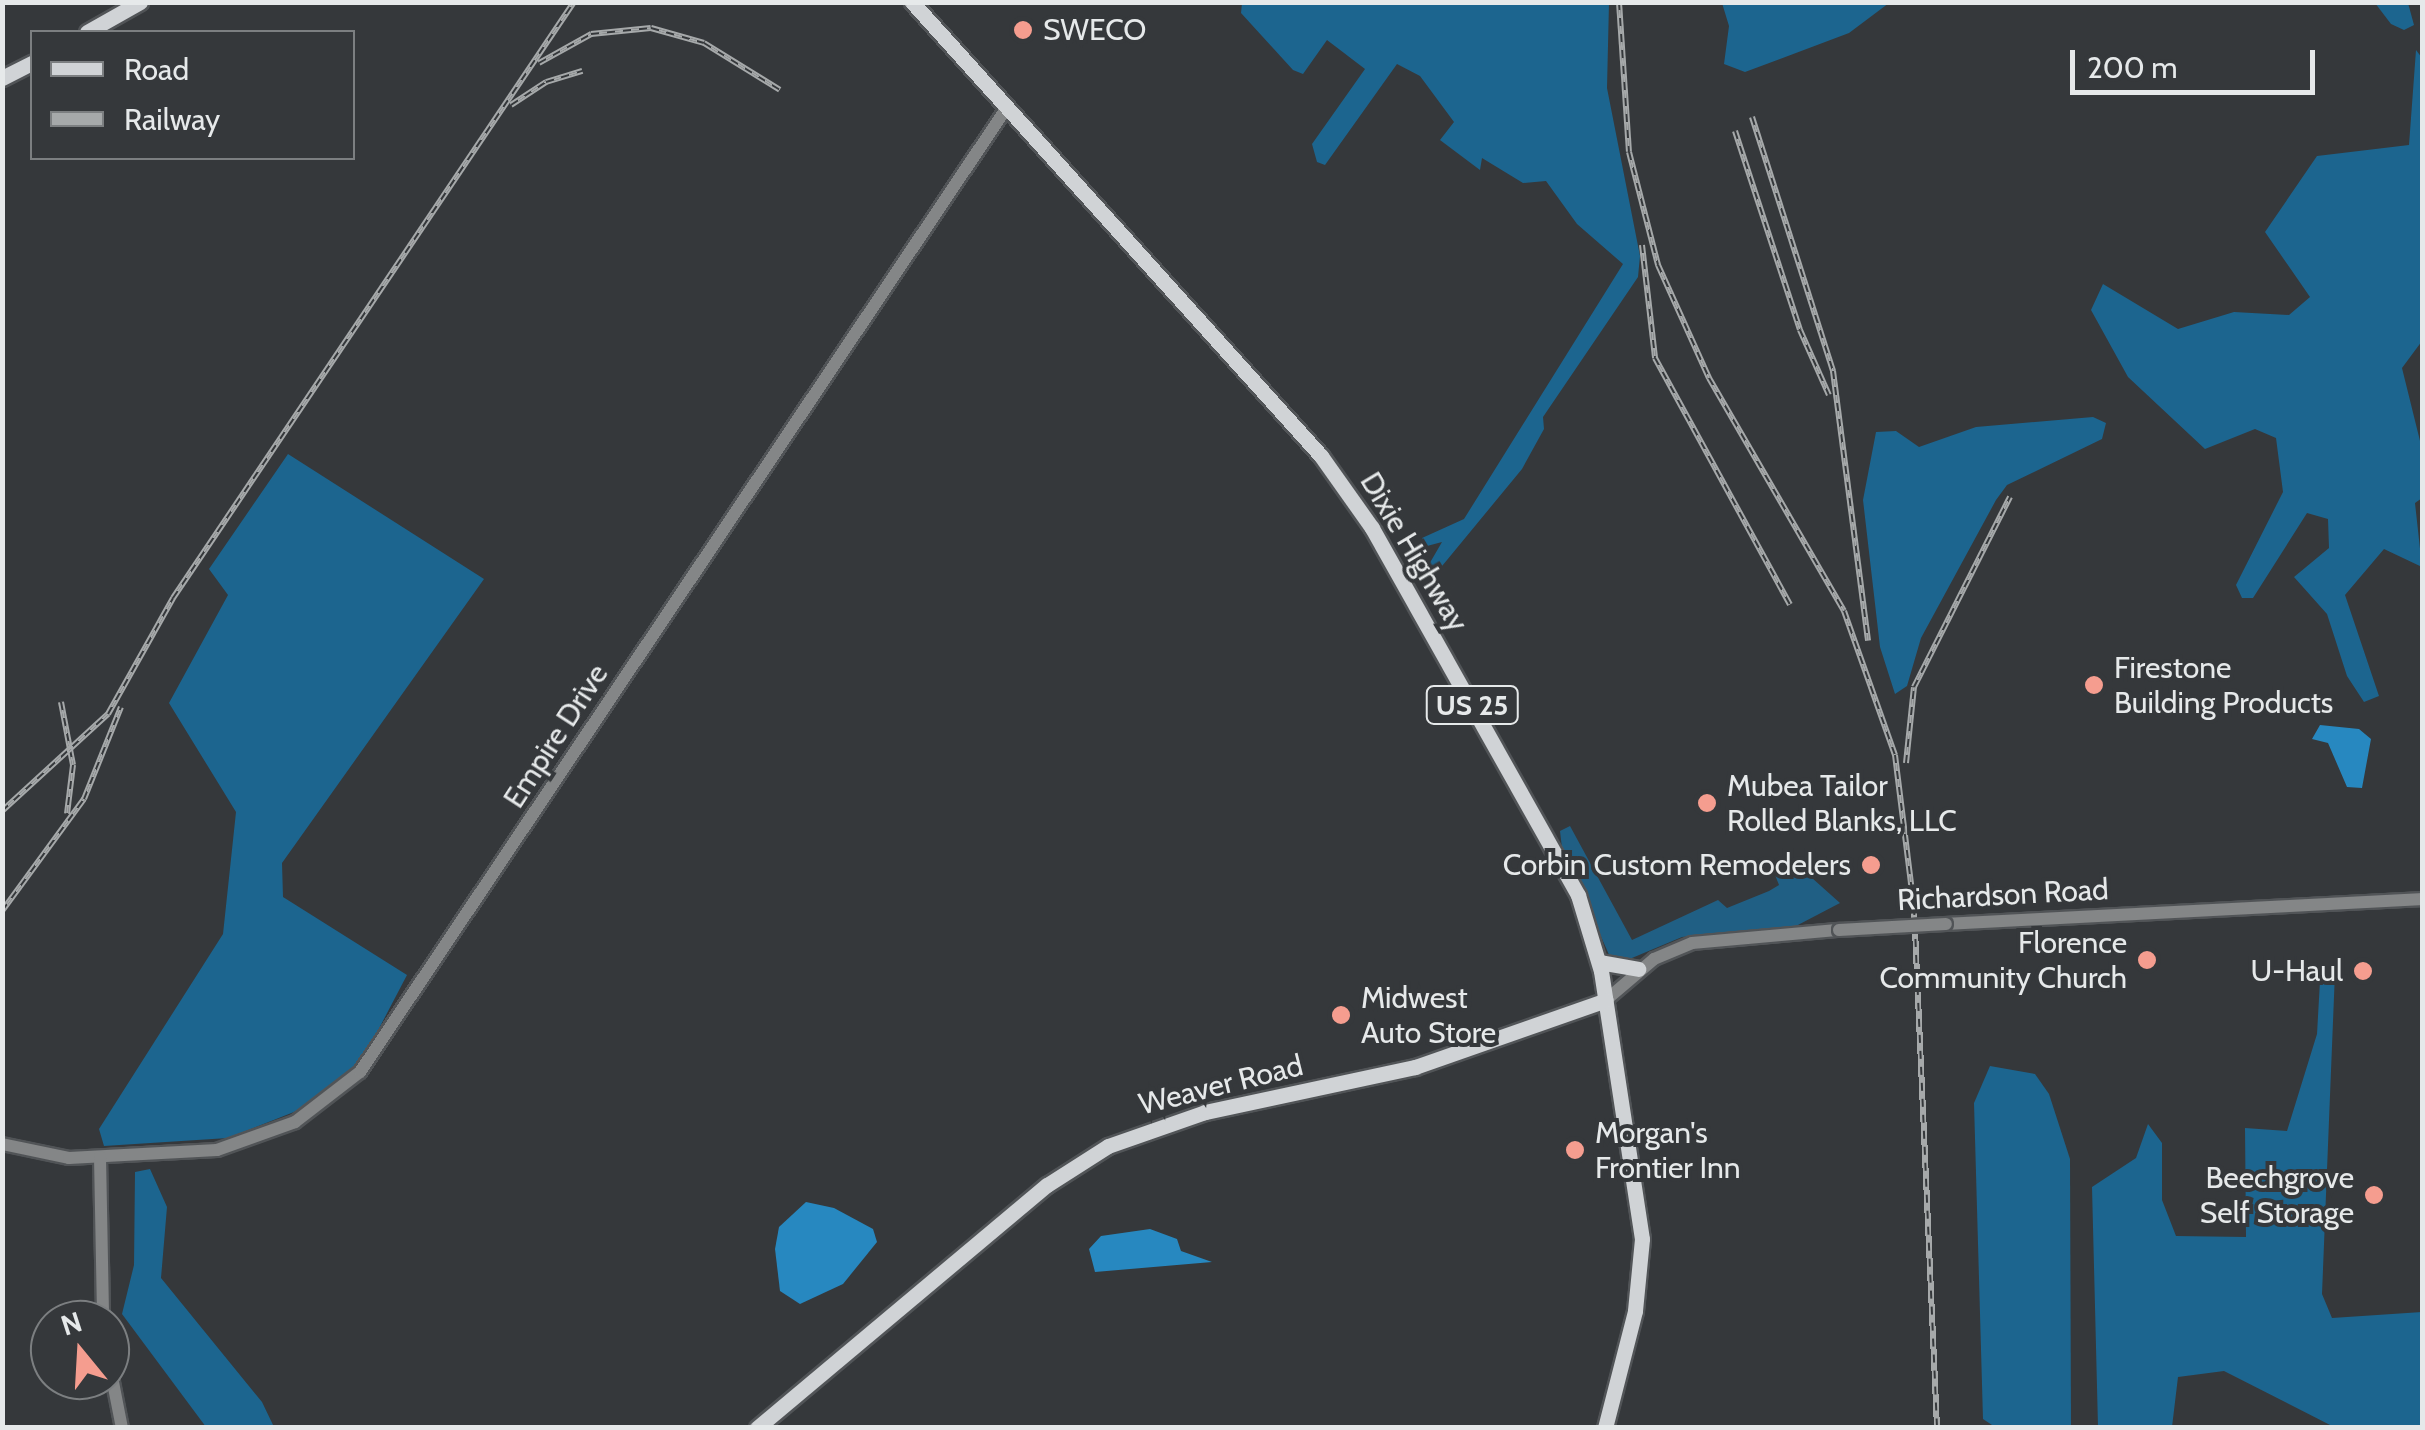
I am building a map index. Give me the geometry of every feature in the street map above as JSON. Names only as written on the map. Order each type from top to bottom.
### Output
[{"type":"main road","points":[[91,30],[140,2]]},
{"type":"main road","name":"Dixie Highway","points":[[912,2],[1230,350],[1344,487],[1578,896],[1606,1000],[1642,1256],[1605,1428]]},
{"type":"main road","points":[[2,78],[30,64]]},
{"type":"main road","points":[[1598,962],[1638,969]]},
{"type":"main road","name":"Weaver Road","points":[[757,1428],[1046,1185],[1108,1146],[1205,1112],[1415,1067],[1606,1000]]},
{"type":"main road","points":[[1570,1014],[1610,1029]]},
{"type":"street","name":"Empire Drive","points":[[2,1144],[50,1157],[217,1150],[262,1137],[321,1106],[370,1061],[1006,109]]},
{"type":"street","name":"Richardson Road","points":[[1606,1000],[1638,969],[1704,941],[1839,930],[2422,899]]},
{"type":"street","points":[[100,1156],[103,1300]]},
{"type":"street","points":[[117,1400],[122,1428]]},
{"type":"shaded area","points":[[1722,2],[1889,3],[1849,33],[1745,72],[1724,64],[1729,26]]},
{"type":"shaded area","points":[[1242,3],[1609,3],[1607,88],[1640,256],[1638,277],[1543,417],[1544,429],[1522,469],[1433,577],[1424,573],[1442,542],[1427,546],[1422,538],[1464,519],[1623,264],[1577,224],[1546,181],[1523,183],[1482,158],[1480,170],[1440,140],[1454,122],[1420,76],[1397,64],[1325,165],[1317,162],[1312,144],[1365,69],[1327,40],[1303,74],[1293,70],[1241,13]]},
{"type":"shaded area","points":[[2375,3],[2408,3],[2414,25],[2404,30],[2391,24]]},
{"type":"shaded area","points":[[2416,50],[2422,58],[2422,341],[2402,368],[2422,449],[2422,498],[2415,503],[2422,567],[2384,549],[2345,595],[2379,696],[2364,702],[2347,676],[2327,614],[2294,577],[2329,548],[2328,519],[2307,513],[2253,598],[2242,598],[2236,585],[2283,492],[2276,438],[2255,429],[2205,449],[2128,377],[2091,310],[2103,284],[2178,329],[2234,312],[2289,315],[2310,297],[2265,232],[2317,156],[2409,145]]},
{"type":"shaded area","points":[[2093,417],[2106,423],[2102,439],[2007,485],[1996,500],[1921,638],[1907,686],[1895,694],[1880,647],[1863,500],[1876,432],[1896,431],[1919,447],[1976,427]]},
{"type":"shaded area","points":[[288,454],[484,579],[282,863],[283,897],[407,975],[363,1059],[299,1110],[228,1138],[104,1146],[99,1129],[223,934],[236,812],[169,703],[228,595],[209,569]]},
{"type":"shaded area","points":[[2320,725],[2359,729],[2371,739],[2362,788],[2347,787],[2328,743],[2312,739]]},
{"type":"shaded area","points":[[1570,826],[1632,940],[1718,900],[1727,908],[1769,891],[1779,885],[1775,875],[1793,861],[1840,903],[1796,926],[1682,937],[1620,963],[1610,957],[1562,848],[1560,831]]},
{"type":"shaded area","points":[[2335,972],[2322,1294],[2332,1318],[2422,1312],[2422,1427],[2334,1427],[2224,1371],[2178,1377],[2172,1427],[2098,1427],[2092,1187],[2136,1158],[2148,1124],[2162,1143],[2162,1200],[2176,1236],[2246,1237],[2245,1128],[2287,1131],[2317,1034],[2320,981]]},
{"type":"shaded area","points":[[1990,1066],[2035,1074],[2049,1094],[2070,1159],[2071,1427],[1995,1427],[1983,1419],[1974,1103]]},
{"type":"shaded area","points":[[150,1169],[167,1207],[161,1278],[262,1402],[274,1427],[206,1427],[130,1325],[130,1300],[125,1300],[134,1265],[135,1172]]},
{"type":"shaded area","points":[[806,1202],[834,1208],[873,1229],[877,1242],[843,1284],[800,1304],[780,1291],[775,1249],[779,1227]]},
{"type":"shaded area","points":[[1150,1229],[1177,1239],[1181,1251],[1212,1262],[1095,1272],[1089,1249],[1101,1236]]},
{"type":"railway","points":[[2,811],[108,714],[173,598],[574,2]]},
{"type":"railway","points":[[1619,2],[1629,152],[1658,265],[1709,378],[1844,611],[1895,755],[1914,907],[1937,1428]]},
{"type":"railway","points":[[539,63],[591,34],[651,28],[704,43],[780,90]]},
{"type":"railway","points":[[511,105],[546,82],[582,71]]},
{"type":"railway","points":[[1752,117],[1833,371],[1868,641]]},
{"type":"railway","points":[[1735,131],[1800,330],[1829,395]]},
{"type":"railway","points":[[1642,245],[1655,358],[1790,605]]},
{"type":"railway","points":[[1906,763],[1914,687],[2010,497]]},
{"type":"railway","points":[[61,702],[73,765],[67,814]]},
{"type":"railway","points":[[2,911],[84,799],[121,707]]},
{"type":"place","name":"SWECO","points":[[1023,30]]},
{"type":"place","name":"Firestone Building Products","points":[[2094,685]]},
{"type":"place","name":"Mubea Tailor Rolled Blanks, LLC","points":[[1707,803]]},
{"type":"place","name":"Corbin Custom Remodelers","points":[[1871,865]]},
{"type":"place","name":"Florence Community Church","points":[[2147,960]]},
{"type":"place","name":"U-Haul","points":[[2363,971]]},
{"type":"place","name":"Midwest Auto Store","points":[[1341,1015]]},
{"type":"place","name":"Morgan's Frontier Inn","points":[[1575,1150]]},
{"type":"place","name":"Beechgrove Self Storage","points":[[2374,1195]]}]
